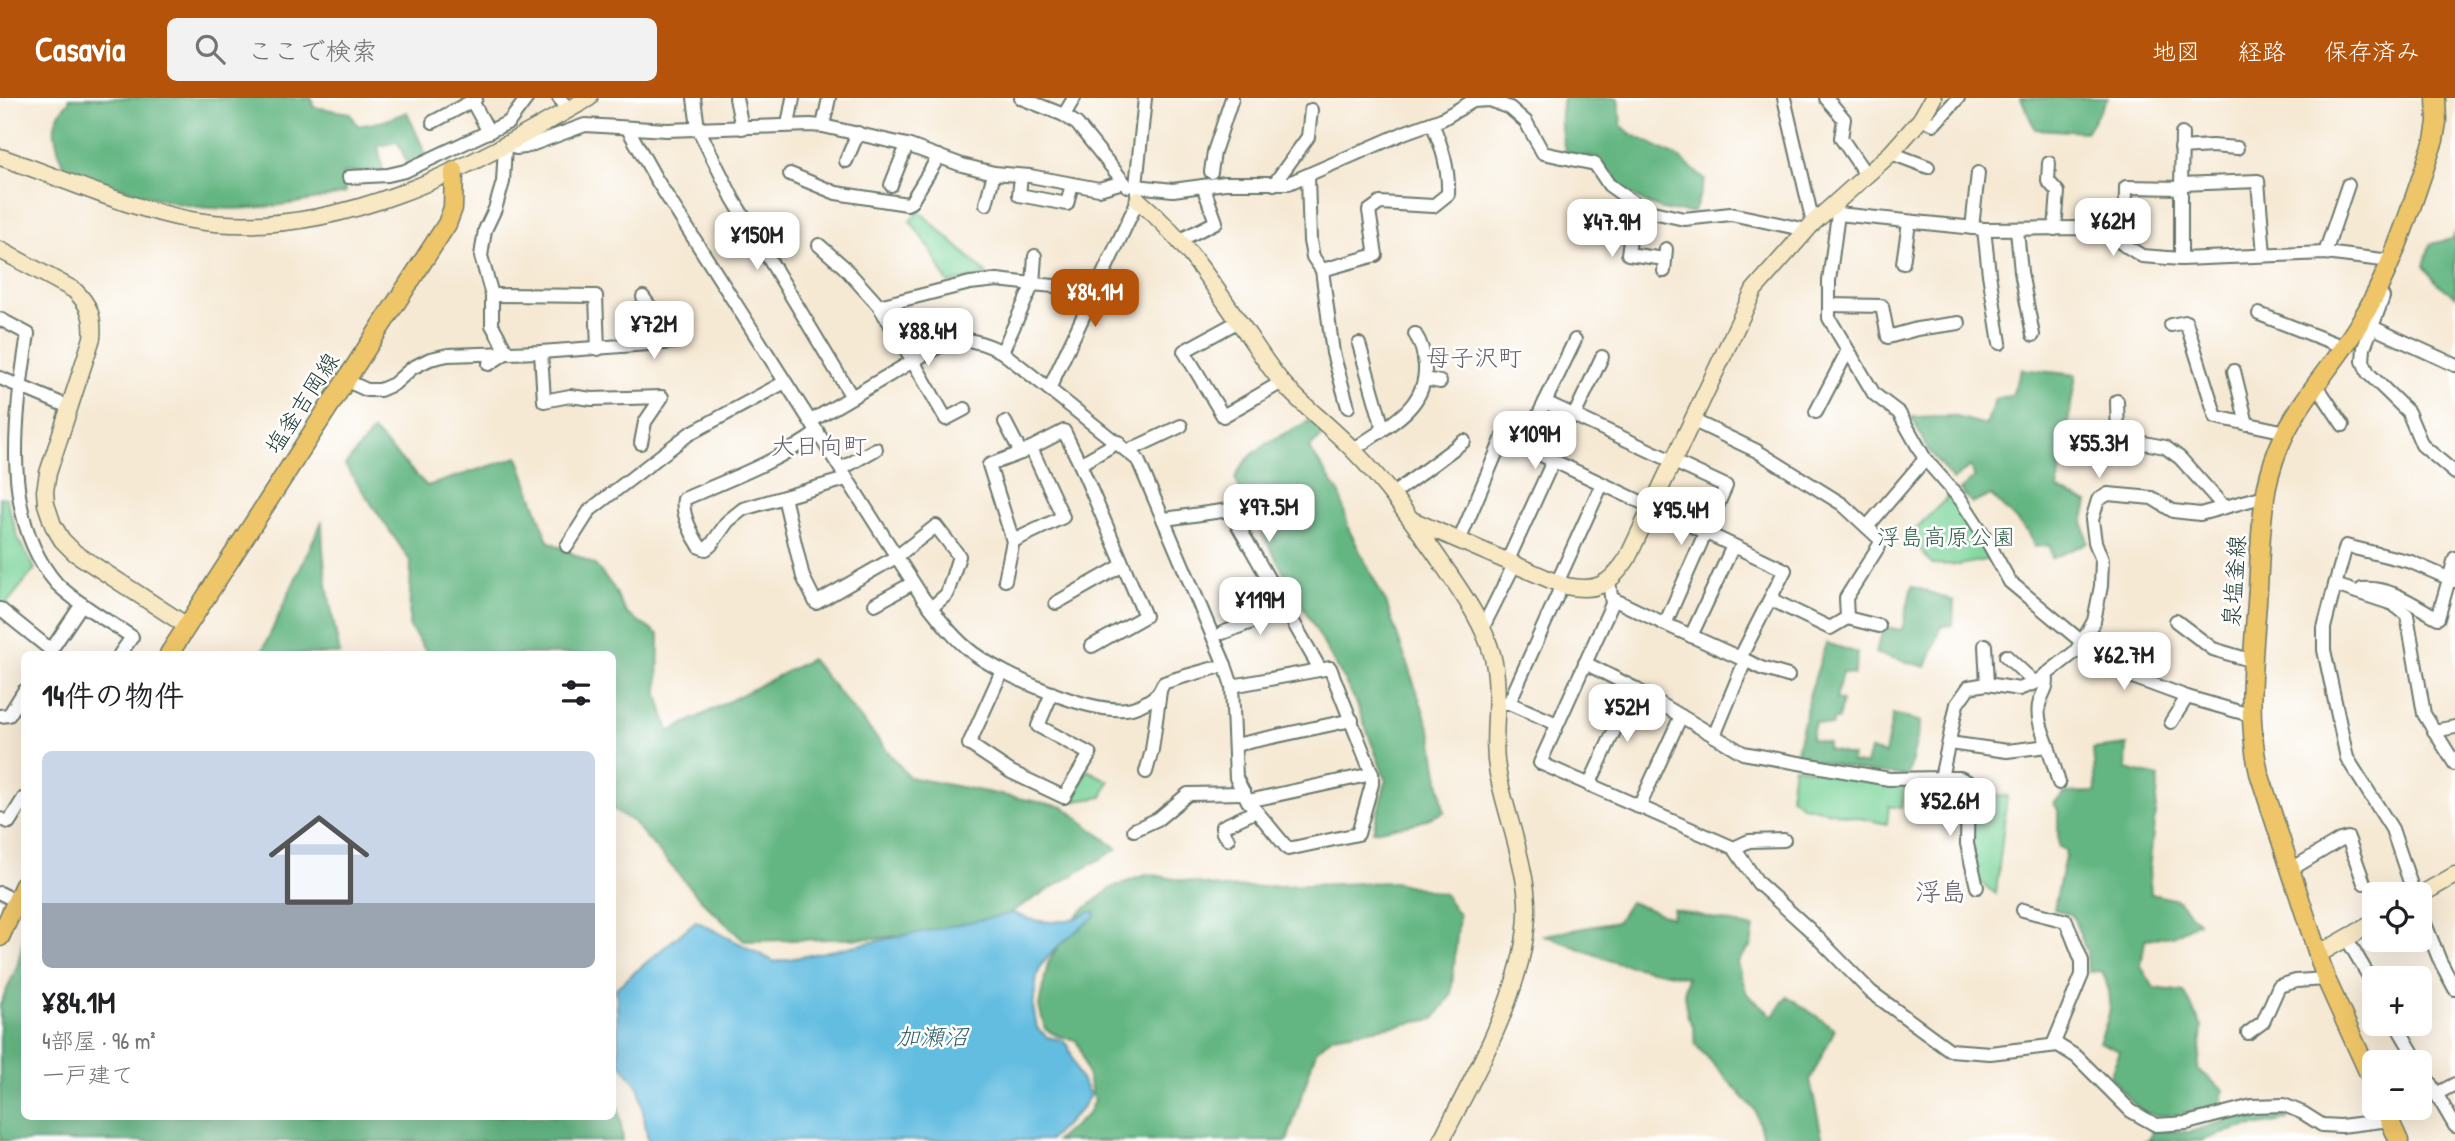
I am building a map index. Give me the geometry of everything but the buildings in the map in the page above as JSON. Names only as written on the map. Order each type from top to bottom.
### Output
[{"type":"main road","name":"泉塩釜線","points":[[2362,1058],[2326,979],[2252,745],[2250,716],[2265,496],[2273,463],[2303,399],[2344,347],[2378,290],[2391,261],[2434,140],[2437,122],[2436,98]]},
{"type":"main road","name":"塩釜吉岡線","points":[[171,651],[447,223],[453,208],[454,171]]},
{"type":"main road","points":[[0,937],[14,893]]},
{"type":"main road","points":[[2390,1120],[2399,1141]]},
{"type":"street","points":[[349,177],[388,175],[405,171],[509,122],[527,98]]},
{"type":"street","points":[[0,157],[166,214],[192,220],[251,225],[356,208],[454,171],[508,145],[564,104],[589,98]]},
{"type":"street","points":[[694,98],[698,128],[733,199],[852,397]]},
{"type":"street","points":[[736,98],[742,128]]},
{"type":"street","points":[[788,125],[793,98]]},
{"type":"street","points":[[823,125],[829,98]]},
{"type":"street","points":[[1021,98],[1035,101],[1077,124],[1180,240],[1282,382],[1353,450],[1393,494],[1483,626],[1503,703]]},
{"type":"street","points":[[1064,115],[1074,98]]},
{"type":"street","points":[[1049,389],[1095,290],[1132,189],[1145,98]]},
{"type":"street","points":[[1211,172],[1214,152],[1232,98]]},
{"type":"street","points":[[1784,98],[1810,226]]},
{"type":"street","points":[[1826,98],[1844,119],[1841,138],[1867,176]]},
{"type":"street","points":[[1412,520],[1512,561],[1559,584],[1577,589],[1591,588],[1616,576],[1628,559],[1754,290],[1810,226],[1835,211],[1891,153],[1921,119],[1933,98]]},
{"type":"street","points":[[1921,119],[1934,124],[1958,98]]},
{"type":"street","points":[[433,122],[474,99],[489,132]]},
{"type":"street","points":[[508,145],[525,148],[585,125],[628,129],[823,125],[907,145],[994,173],[1099,188],[1173,190],[1225,183],[1289,183],[1432,123],[1473,101],[1490,100],[1510,108],[1526,122],[1543,153],[1595,164],[1609,185],[1644,210],[1684,219],[1731,214],[1810,226]]},
{"type":"street","points":[[1274,184],[1308,137],[1311,110]]},
{"type":"street","points":[[1322,270],[1376,256],[1369,211],[1373,207],[1380,203],[1433,206],[1448,194],[1449,174],[1432,123]]},
{"type":"street","points":[[628,129],[656,179],[913,583],[931,608],[972,652],[1002,671],[1052,693],[1112,710],[1133,708],[1154,697],[1165,682],[1225,665]]},
{"type":"street","points":[[846,162],[858,133]]},
{"type":"street","points":[[2181,259],[2182,134]]},
{"type":"street","points":[[507,352],[492,325],[492,295],[481,256],[485,230],[503,182],[508,145]]},
{"type":"street","points":[[891,185],[907,145]]},
{"type":"street","points":[[2181,148],[2237,148]]},
{"type":"street","points":[[1891,153],[1928,167]]},
{"type":"street","points":[[790,174],[836,193],[907,204],[911,202],[939,156]]},
{"type":"street","points":[[2049,163],[2048,181],[2058,192],[2056,229]]},
{"type":"street","points":[[986,204],[994,173]]},
{"type":"street","points":[[1978,173],[1978,228],[1989,274],[2000,343]]},
{"type":"street","points":[[1021,176],[1019,195],[1067,204],[1072,184]]},
{"type":"street","points":[[1308,177],[1310,241],[1313,257],[1322,270],[1333,353],[1348,407]]},
{"type":"street","points":[[2125,246],[2126,187],[2258,181],[2264,255]]},
{"type":"street","points":[[2325,253],[2348,185]]},
{"type":"street","points":[[1180,240],[1216,222],[1203,186]]},
{"type":"street","points":[[1635,204],[1628,254],[1665,260]]},
{"type":"street","points":[[1835,211],[1909,223],[2104,232],[2142,256],[2181,259],[2325,253],[2391,261]]},
{"type":"street","points":[[1835,211],[1829,318],[1874,394],[1899,413],[1925,459],[1961,500],[2010,582],[2082,642],[2102,653],[2122,673],[2250,716]]},
{"type":"street","points":[[1903,263],[1909,223]]},
{"type":"street","points":[[2017,230],[2021,272],[2034,335]]},
{"type":"street","points":[[820,245],[879,306],[946,419],[965,409]]},
{"type":"street","points":[[0,250],[74,289],[88,306],[93,324],[92,338],[48,473],[46,504],[53,525],[62,540],[75,553],[187,626]]},
{"type":"street","points":[[1002,352],[1033,284],[1035,256]]},
{"type":"street","points":[[879,306],[970,283],[997,280],[1095,290]]},
{"type":"street","points":[[2378,290],[2383,297],[2364,348],[2362,361],[2368,373],[2408,412],[2422,445],[2455,473]]},
{"type":"street","points":[[492,295],[596,296],[598,349]]},
{"type":"street","points":[[345,380],[367,390],[380,390],[394,384],[412,368],[430,359],[448,355],[598,349],[675,342],[643,298]]},
{"type":"street","points":[[1829,305],[1882,306],[1888,337],[1917,329],[1959,323]]},
{"type":"street","points":[[2259,314],[2344,347]]},
{"type":"street","points":[[0,319],[28,334],[9,472],[16,515],[31,551],[56,584],[131,637],[122,651]]},
{"type":"street","points":[[1239,321],[1184,351],[1223,416],[1282,382]]},
{"type":"street","points":[[2171,325],[2186,322],[2216,417],[2286,432]]},
{"type":"street","points":[[2372,327],[2455,365]]},
{"type":"street","points":[[1353,450],[1408,411],[1422,392],[1425,379],[1424,357],[1415,334]]},
{"type":"street","points":[[1523,446],[1575,340]]},
{"type":"street","points":[[876,449],[844,474],[743,509],[728,521],[706,549],[700,547],[696,541],[683,508],[684,499],[775,460],[852,397],[948,341],[983,342],[1002,352],[1138,460],[1165,519],[1232,686],[1236,778],[1249,802],[1288,849],[1359,834],[1372,774],[1330,668],[1232,686]]},
{"type":"street","points":[[1359,344],[1383,428]]},
{"type":"street","points":[[489,365],[507,352]]},
{"type":"street","points":[[541,352],[544,401],[570,396],[592,399],[662,397],[645,422],[641,443]]},
{"type":"street","points":[[1816,412],[1847,352]]},
{"type":"street","points":[[1574,416],[1602,356]]},
{"type":"street","points":[[2234,371],[2247,424]]},
{"type":"street","points":[[0,378],[69,407]]},
{"type":"street","points":[[1425,379],[1440,382]]},
{"type":"street","points":[[566,546],[590,510],[680,441],[732,409],[785,382]]},
{"type":"street","points":[[2315,383],[2343,425]]},
{"type":"street","points":[[2117,401],[2118,438],[2165,447],[2180,458],[2224,507]]},
{"type":"street","points":[[1545,402],[1726,486],[1665,624]]},
{"type":"street","points":[[1692,420],[1757,451],[1842,505],[1882,541],[1846,598],[1847,618]]},
{"type":"street","points":[[1004,422],[1026,451],[1063,517],[1013,541]]},
{"type":"street","points":[[1128,451],[1181,426]]},
{"type":"street","points":[[1005,580],[1013,541],[989,465],[1026,451],[1064,431],[1145,616],[1092,646]]},
{"type":"street","points":[[1459,541],[1503,437],[1785,570],[1743,660],[1714,736]]},
{"type":"street","points":[[1393,494],[1464,441]]},
{"type":"street","points":[[1080,464],[1118,442]]},
{"type":"street","points":[[1867,527],[1925,459]]},
{"type":"street","points":[[1483,626],[1553,461]]},
{"type":"street","points":[[1441,1141],[1492,1042],[1520,958],[1527,922],[1526,892],[1518,845],[1506,808],[1495,744],[1503,703],[1602,484]]},
{"type":"street","points":[[1941,778],[1957,704],[1969,687],[1986,684],[2019,689],[2035,683],[2075,652],[2094,621],[2101,586],[2102,560],[2095,542],[2092,520],[2098,500],[2108,494],[2152,498],[2174,511],[2200,514],[2265,496]]},
{"type":"street","points":[[784,497],[803,576],[816,603],[896,557],[936,526],[959,556],[947,594],[931,608]]},
{"type":"street","points":[[1165,519],[1229,510],[1320,669]]},
{"type":"street","points":[[1691,636],[1733,546]]},
{"type":"street","points":[[2410,882],[2392,830],[2347,758],[2324,650],[2324,628],[2346,546],[2411,562],[2452,581]]},
{"type":"street","points":[[2357,592],[2364,588],[2384,590],[2438,618],[2452,581],[2455,558]]},
{"type":"street","points":[[1056,603],[1123,565]]},
{"type":"street","points":[[1609,581],[1613,599],[1540,763],[1734,848],[1758,883],[1809,929],[1871,992],[1950,1050],[1990,1053],[2057,1045],[2077,1057],[2131,1111],[2156,1125],[2188,1123],[2252,1106],[2284,1105],[2322,1125],[2341,1125],[2362,1120]]},
{"type":"street","points":[[875,604],[913,583]]},
{"type":"street","points":[[2335,585],[2393,604],[2407,615],[2424,715],[2455,764]]},
{"type":"street","points":[[1613,599],[1761,668],[1788,676]]},
{"type":"street","points":[[1770,599],[1830,628],[1847,618],[1879,626]]},
{"type":"street","points":[[51,651],[82,604]]},
{"type":"street","points":[[0,609],[49,651]]},
{"type":"street","points":[[1222,634],[1287,609]]},
{"type":"street","points":[[2176,621],[2213,649],[2253,661]]},
{"type":"street","points":[[1985,645],[1986,684]]},
{"type":"street","points":[[2007,656],[2035,683]]},
{"type":"street","points":[[1585,663],[1634,688],[1743,753],[1889,779],[1960,778],[1968,782],[1967,844],[1977,887]]},
{"type":"street","points":[[1002,671],[969,744],[1011,772],[1064,797],[1090,754],[1038,726],[1052,693]]},
{"type":"street","points":[[2046,674],[2048,684],[2039,703],[2038,713],[2059,783]]},
{"type":"street","points":[[1589,785],[1634,688]]},
{"type":"street","points":[[1146,772],[1152,750],[1160,691]]},
{"type":"street","points":[[0,716],[9,715],[21,696]]},
{"type":"street","points":[[2171,722],[2187,697]]},
{"type":"street","points":[[1503,703],[1557,724]]},
{"type":"street","points":[[1639,807],[1681,716]]},
{"type":"street","points":[[1235,745],[1352,720]]},
{"type":"street","points":[[2434,731],[2455,727]]},
{"type":"street","points":[[1949,743],[2007,751],[2048,746]]},
{"type":"street","points":[[1134,830],[1158,819],[1188,794],[1249,802],[1372,774]]},
{"type":"street","points":[[1228,839],[1222,827],[1249,802]]},
{"type":"street","points":[[0,818],[9,821],[21,803]]},
{"type":"street","points":[[2290,870],[2340,840],[2348,838],[2364,882]]},
{"type":"street","points":[[1734,848],[1749,841],[1784,841]]},
{"type":"street","points":[[2432,888],[2455,875]]},
{"type":"street","points":[[2023,910],[2066,921],[2082,961],[2082,975],[2053,1045]]},
{"type":"street","points":[[2318,955],[2362,930]]},
{"type":"street","points":[[2347,939],[2363,966]]},
{"type":"street","points":[[2432,941],[2455,989]]},
{"type":"street","points":[[2248,1032],[2263,1023],[2279,986],[2296,981],[2326,979]]},
{"type":"street","points":[[2437,1094],[2455,1084]]},
{"type":"street","points":[[2432,1086],[2455,1126]]},
{"type":"green space","points":[[69,98],[312,98],[313,107],[350,113],[358,126],[384,121],[407,112],[427,157],[408,165],[398,142],[378,146],[383,171],[344,173],[345,193],[263,207],[229,209],[194,206],[137,193],[63,166],[55,125]]},
{"type":"green space","points":[[1563,98],[1618,98],[1621,125],[1631,134],[1680,158],[1705,180],[1694,212],[1679,212],[1650,205],[1626,190],[1597,157],[1567,155],[1561,127]]},
{"type":"green space","points":[[2021,98],[2108,98],[2086,132],[2035,129]]},
{"type":"green space","points":[[919,211],[987,274],[948,283],[930,249],[910,221]]},
{"type":"green space","points":[[2455,231],[2455,296],[2437,283],[2424,266],[2430,244],[2452,239]]},
{"type":"green space","points":[[2022,369],[2076,375],[2057,489],[2088,503],[2083,523],[2088,543],[2052,558],[2049,545],[2034,547],[2029,533],[1991,495],[1972,503],[1960,490],[1975,477],[1970,466],[1953,480],[1926,447],[1912,417],[1953,416],[1986,425],[1995,399],[2012,395]]},
{"type":"green space","points":[[1309,421],[1326,433],[1309,448],[1340,494],[1349,530],[1386,603],[1432,736],[1444,812],[1417,823],[1373,831],[1386,781],[1356,702],[1248,508],[1235,478],[1240,468],[1256,451]]},
{"type":"green space","points":[[373,431],[427,486],[518,457],[548,541],[595,565],[613,587],[626,613],[659,635],[658,695],[669,732],[811,659],[909,777],[1064,807],[1117,849],[984,928],[878,938],[744,941],[701,900],[633,822],[616,811],[616,651],[426,651],[409,626],[411,562],[345,465]]},
{"type":"green space","name":"浮島高原公園","points":[[1950,495],[1990,559],[1959,565],[1932,564],[1908,536]]},
{"type":"green space","points":[[0,497],[6,498],[19,541],[35,569],[7,603],[0,603]]},
{"type":"green space","points":[[322,521],[325,572],[339,651],[262,651]]},
{"type":"green space","points":[[1912,586],[1954,601],[1953,625],[1942,626],[1926,667],[1875,653],[1885,627],[1902,630]]},
{"type":"green space","points":[[1826,643],[1858,653],[1854,675],[1842,672],[1836,699],[1842,701],[1838,720],[1834,719],[1832,726],[1815,722],[1811,739],[1828,743],[1827,749],[1852,756],[1851,762],[1866,765],[1870,750],[1885,754],[1893,714],[1921,722],[1908,776],[1869,772],[1796,756],[1810,693]]},
{"type":"green space","points":[[2127,745],[2126,769],[2159,777],[2149,870],[2151,894],[2177,900],[2198,922],[2173,936],[2145,939],[2141,966],[2154,988],[2184,992],[2202,1027],[2198,1070],[2223,1090],[2221,1103],[2177,1115],[2144,1112],[2110,1076],[2120,1051],[2099,1042],[2110,1007],[2106,981],[2102,971],[2088,972],[2087,953],[2073,916],[2054,909],[2066,851],[2058,846],[2058,810],[2054,803],[2065,793],[2096,792],[2093,749]]},
{"type":"green space","points":[[1794,767],[1906,783],[1901,808],[1889,806],[1887,824],[1803,806],[1790,796]]},
{"type":"green space","points":[[1087,770],[1109,781],[1102,797],[1069,802]]},
{"type":"green space","points":[[1993,784],[1992,795],[2007,796],[1996,894],[1978,881],[1971,844],[1972,788]]},
{"type":"green space","points":[[1148,874],[1225,888],[1394,882],[1444,894],[1459,915],[1451,995],[1434,1019],[1333,1036],[1316,1051],[1287,1141],[1056,1141],[1087,1115],[1094,1101],[1076,1040],[1058,1036],[1045,1029],[1039,1006],[1048,963],[1078,914],[1113,887]]},
{"type":"green space","points":[[1630,902],[1672,918],[1673,909],[1754,928],[1751,945],[1737,963],[1747,994],[1773,1016],[1787,996],[1835,1029],[1810,1080],[1823,1141],[1764,1141],[1755,1110],[1695,1044],[1694,1029],[1687,1015],[1684,994],[1687,977],[1617,963],[1544,935],[1617,922]]},
{"type":"green space","points":[[21,949],[21,1120],[616,1120],[616,1104],[623,1141],[0,1141],[0,1005],[17,967]]},
{"type":"green space","points":[[2256,1111],[2281,1113],[2288,1120],[2237,1129],[2201,1141],[2143,1141],[2150,1139],[2152,1130],[2190,1132]]},
{"type":"water","name":"加瀬沼","points":[[1095,912],[1095,916],[1058,946],[1041,965],[1037,976],[1033,1007],[1037,1028],[1047,1037],[1061,1040],[1068,1045],[1078,1074],[1090,1095],[1081,1109],[1050,1140],[648,1141],[639,1088],[619,1061],[616,988],[696,921],[775,962],[1014,913],[1033,920],[1052,922]]},
{"type":"district","name":"母子沢町","points":[[1474,358]]},
{"type":"district","name":"大日向町","points":[[819,446]]},
{"type":"district","name":"浮島","points":[[1941,892]]}]
